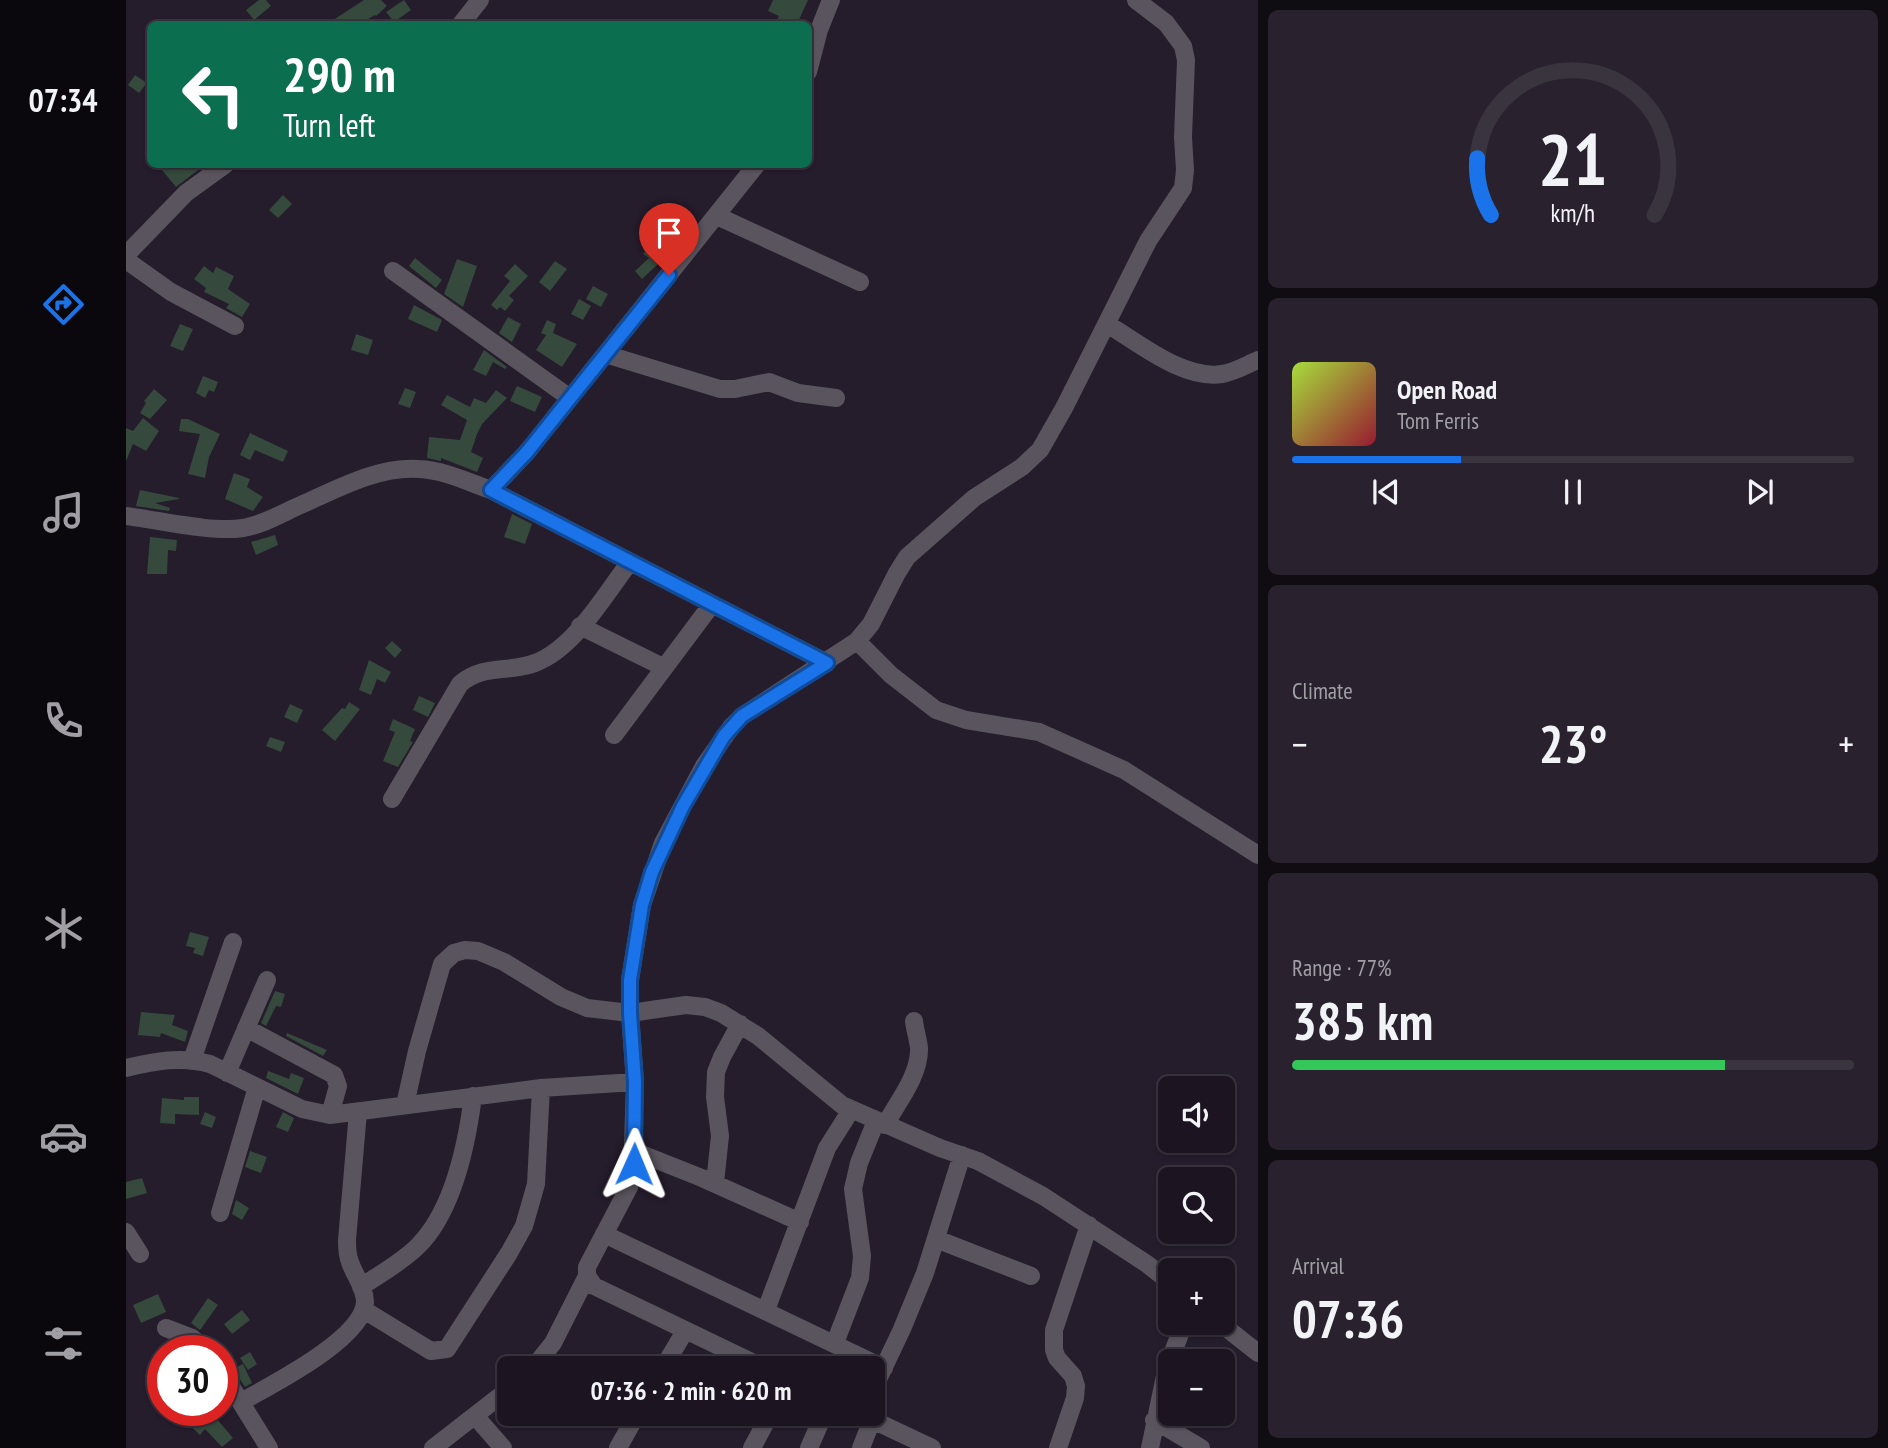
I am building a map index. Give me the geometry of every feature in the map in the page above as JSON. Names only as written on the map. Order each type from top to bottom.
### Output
[{"type":"street","points":[[463,21],[480,0]]},
{"type":"street","points":[[812,57],[831,0]]},
{"type":"street","points":[[543,1356],[553,1343],[587,1276],[587,1267],[629,1187],[634,1151],[635,1082],[630,980],[635,940],[652,872],[663,844],[704,766],[724,736],[742,716],[857,642],[871,624],[907,557],[974,498],[1022,467],[1040,450],[1148,242],[1180,194],[1185,180],[1183,137],[1186,61],[1183,46],[1166,23],[1136,0]]},
{"type":"street","points":[[220,168],[186,193],[126,258],[171,292],[235,326]]},
{"type":"street","points":[[491,490],[527,452],[754,168]]},
{"type":"street","points":[[717,216],[860,282]]},
{"type":"street","points":[[393,271],[570,398]]},
{"type":"street","points":[[1107,324],[1164,359],[1197,374],[1224,373],[1258,359]]},
{"type":"street","points":[[606,354],[720,388],[769,382],[798,393],[836,398]]},
{"type":"street","points":[[126,516],[223,529],[246,528],[345,485],[397,469],[438,472],[491,490],[827,663]]},
{"type":"street","points":[[392,799],[460,684],[471,674],[516,668],[559,650],[630,562]]},
{"type":"street","points":[[614,735],[712,604]]},
{"type":"street","points":[[580,626],[663,667]]},
{"type":"street","points":[[857,642],[891,675],[936,710],[966,720],[1039,732],[1124,770],[1258,855]]},
{"type":"street","points":[[192,1060],[233,942]]},
{"type":"street","points":[[405,1105],[438,974],[442,964],[454,953],[465,950],[490,956],[561,997],[587,1008],[630,1013],[686,1005],[705,1007],[740,1024],[830,1098],[880,1123],[978,1161],[1043,1196],[1158,1273]]},
{"type":"street","points":[[227,1073],[267,980]]},
{"type":"street","points":[[835,1343],[860,1278],[862,1256],[853,1189],[859,1163],[880,1123],[910,1080],[919,1049],[914,1021]]},
{"type":"street","points":[[715,1183],[720,1130],[715,1097],[716,1072],[740,1024]]},
{"type":"street","points":[[246,1028],[334,1075],[338,1086],[330,1115]]},
{"type":"street","points":[[126,1068],[179,1058],[210,1064],[302,1109],[330,1115],[541,1088],[635,1082]]},
{"type":"street","points":[[220,1213],[257,1087]]},
{"type":"street","points":[[364,1310],[431,1351],[447,1349],[524,1226],[536,1184],[541,1088]]},
{"type":"street","points":[[361,1287],[414,1250],[437,1220],[462,1159],[468,1138],[473,1096]]},
{"type":"street","points":[[766,1310],[827,1148],[851,1110]]},
{"type":"street","points":[[242,1402],[316,1359],[351,1328],[364,1310],[364,1293],[349,1261],[347,1240],[358,1112]]},
{"type":"street","points":[[634,1151],[715,1183],[800,1222]]},
{"type":"street","points":[[885,1365],[908,1315],[936,1239],[961,1155]]},
{"type":"street","points":[[1058,1448],[1075,1398],[1076,1386],[1073,1377],[1054,1350],[1054,1330],[1089,1225]]},
{"type":"street","points":[[126,1232],[140,1254]]},
{"type":"street","points":[[604,1234],[862,1356]]},
{"type":"street","points":[[936,1239],[1031,1276]]},
{"type":"street","points":[[587,1276],[594,1286],[738,1356]]},
{"type":"street","points":[[166,1328],[184,1335]]},
{"type":"street","points":[[670,1356],[685,1331]]},
{"type":"street","points":[[1150,1448],[1166,1371],[1180,1335]]},
{"type":"street","points":[[1235,1335],[1258,1353]]},
{"type":"street","points":[[238,1396],[269,1448]]},
{"type":"street","points":[[433,1448],[497,1399]]},
{"type":"street","points":[[476,1417],[503,1448]]},
{"type":"street","points":[[1154,1420],[1201,1448]]},
{"type":"street","points":[[618,1448],[630,1426]]},
{"type":"street","points":[[752,1448],[764,1426]]},
{"type":"street","points":[[809,1448],[819,1426]]},
{"type":"street","points":[[862,1448],[863,1426]]},
{"type":"street","points":[[885,1426],[932,1448]]},
{"type":"building","points":[[259,0],[266,0],[271,6],[254,20],[246,10]]},
{"type":"building","points":[[364,0],[381,0],[387,6],[365,21],[332,21]]},
{"type":"building","points":[[404,0],[411,10],[395,21],[386,12]]},
{"type":"building","points":[[773,0],[808,0],[798,21],[776,21],[779,16],[768,11]]},
{"type":"building","points":[[135,75],[147,83],[139,93],[128,85]]},
{"type":"building","points":[[160,168],[201,168],[176,187]]},
{"type":"building","points":[[283,195],[292,204],[278,218],[269,210]]},
{"type":"building","points":[[679,208],[694,217],[687,230],[684,228],[668,252],[671,254],[661,266],[658,264],[642,279],[635,271],[649,258],[643,254],[652,241],[655,244]]},
{"type":"building","points":[[415,258],[442,280],[436,288],[409,266]]},
{"type":"building","points":[[457,259],[477,266],[463,307],[444,294]]},
{"type":"building","points":[[555,261],[567,269],[550,291],[539,282]]},
{"type":"building","points":[[515,264],[528,276],[509,296],[514,300],[505,311],[500,307],[497,310],[491,305],[510,281],[504,276]]},
{"type":"building","points":[[204,266],[213,273],[216,267],[234,276],[228,289],[250,304],[242,317],[226,308],[229,304],[204,292],[206,288],[194,279]]},
{"type":"building","points":[[593,286],[608,294],[601,307],[586,299]]},
{"type":"building","points":[[579,299],[591,306],[583,320],[571,314]]},
{"type":"building","points":[[414,305],[442,320],[437,332],[408,319]]},
{"type":"building","points":[[508,317],[521,324],[512,342],[499,333]]},
{"type":"building","points":[[547,320],[556,324],[553,333],[577,344],[562,367],[536,350],[546,335],[541,333]]},
{"type":"building","points":[[180,324],[193,329],[183,351],[170,346]]},
{"type":"building","points":[[356,334],[373,340],[368,355],[351,350]]},
{"type":"building","points":[[484,350],[507,367],[505,369],[493,362],[486,376],[473,370]]},
{"type":"building","points":[[203,376],[218,382],[214,392],[209,390],[205,398],[196,393]]},
{"type":"building","points":[[517,386],[542,397],[535,412],[510,401]]},
{"type":"building","points":[[405,388],[416,392],[410,408],[398,404]]},
{"type":"building","points":[[154,389],[167,400],[150,419],[140,413],[146,403],[144,401]]},
{"type":"building","points":[[496,390],[507,398],[482,424],[477,434],[471,452],[483,458],[477,472],[441,458],[441,461],[427,458],[429,437],[460,440],[467,420],[441,405],[447,395],[470,407],[474,398],[486,403]]},
{"type":"building","points":[[143,418],[159,431],[146,451],[133,444],[126,461],[126,428],[133,431]]},
{"type":"building","points":[[181,419],[188,419],[220,434],[209,457],[205,478],[188,474],[200,434],[179,431]]},
{"type":"building","points":[[250,433],[288,451],[283,462],[255,450],[250,460],[240,455]]},
{"type":"building","points":[[234,473],[250,479],[247,487],[263,497],[253,511],[225,499]]},
{"type":"building","points":[[140,490],[179,499],[155,503],[170,508],[169,511],[136,506]]},
{"type":"building","points":[[512,514],[532,524],[525,544],[504,537]]},
{"type":"building","points":[[275,535],[278,545],[256,555],[251,542]]},
{"type":"building","points":[[150,537],[177,540],[176,551],[168,550],[167,574],[147,574]]},
{"type":"building","points":[[392,641],[402,650],[395,658],[385,648]]},
{"type":"building","points":[[369,660],[391,672],[385,683],[377,679],[371,695],[359,690]]},
{"type":"building","points":[[419,696],[435,703],[428,717],[413,710]]},
{"type":"building","points":[[349,702],[360,709],[335,741],[322,730]]},
{"type":"building","points":[[290,704],[303,710],[297,723],[284,717]]},
{"type":"building","points":[[393,719],[415,729],[410,741],[413,742],[398,767],[383,761],[395,732],[389,730]]},
{"type":"building","points":[[270,737],[285,742],[281,752],[266,746]]},
{"type":"building","points":[[190,932],[209,937],[203,956],[193,953],[195,948],[186,946]]},
{"type":"building","points":[[275,991],[285,994],[281,1007],[276,1006],[266,1026],[261,1023]]},
{"type":"building","points":[[141,1012],[175,1015],[172,1025],[188,1031],[185,1042],[161,1033],[160,1037],[138,1035]]},
{"type":"building","points":[[287,1033],[327,1050],[323,1056],[286,1036]]},
{"type":"building","points":[[268,1071],[289,1079],[291,1073],[304,1078],[298,1094],[266,1078]]},
{"type":"building","points":[[184,1097],[199,1097],[199,1115],[175,1114],[175,1124],[160,1123],[162,1098],[184,1100]]},
{"type":"building","points":[[205,1112],[216,1117],[212,1128],[200,1124]]},
{"type":"building","points":[[283,1112],[294,1118],[288,1132],[276,1127]]},
{"type":"building","points":[[250,1151],[267,1157],[261,1173],[245,1167]]},
{"type":"building","points":[[142,1178],[147,1193],[126,1199],[126,1182]]},
{"type":"building","points":[[236,1200],[249,1208],[242,1220],[232,1214]]},
{"type":"building","points":[[158,1294],[166,1312],[141,1323],[133,1305]]},
{"type":"building","points":[[208,1298],[218,1305],[200,1330],[191,1323]]},
{"type":"building","points":[[242,1310],[250,1320],[232,1334],[224,1324]]},
{"type":"building","points":[[250,1352],[257,1364],[248,1370],[240,1358]]},
{"type":"building","points":[[243,1364],[252,1383],[245,1387],[238,1376],[238,1366]]},
{"type":"building","points":[[191,1426],[223,1426],[233,1438],[222,1447],[205,1429],[200,1435]]},
{"type":"route","points":[[634,1164],[635,1082],[630,980],[642,905],[652,872],[663,844],[704,766],[724,736],[742,716],[827,663],[491,490],[527,452],[669,275]]}]
